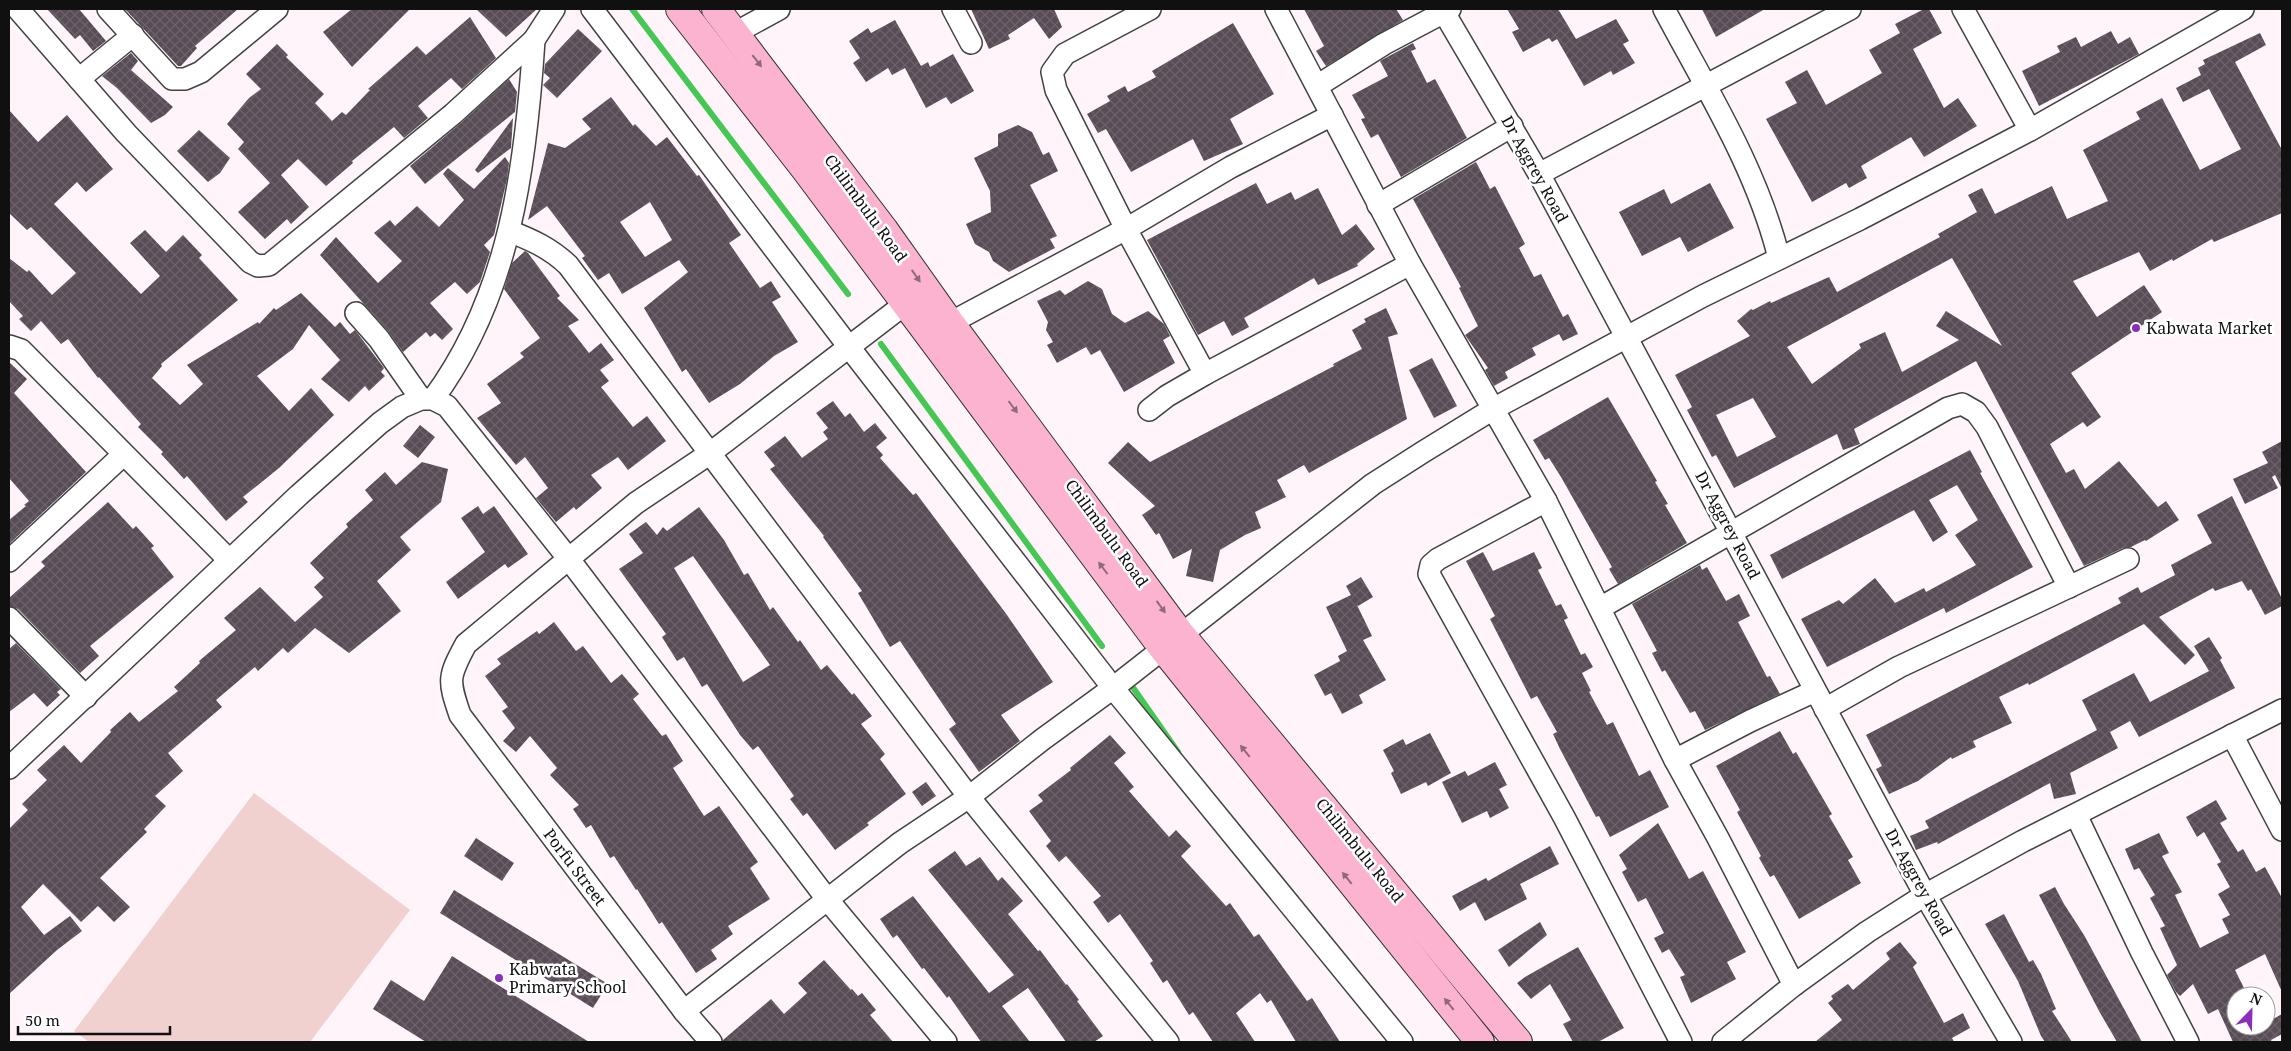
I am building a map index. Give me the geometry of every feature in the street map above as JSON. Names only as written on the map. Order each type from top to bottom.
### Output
[{"type":"main road","name":"Chilimbulu Road","points":[[680,9],[806,170],[905,304],[1172,641],[1480,1042]]},
{"type":"main road","name":"Chilimbulu Road","points":[[716,9],[884,230],[1172,641],[1518,1042]]},
{"type":"street","points":[[9,14],[14,9]]},
{"type":"street","points":[[18,9],[126,133],[250,262],[258,266],[269,265],[416,146],[534,40],[554,9]]},
{"type":"street","points":[[108,9],[172,78],[185,79],[201,72],[277,9]]},
{"type":"street","points":[[592,9],[849,347],[1114,688],[1402,1042]]},
{"type":"street","points":[[735,33],[779,9]]},
{"type":"street","points":[[952,9],[971,43]]},
{"type":"street","points":[[1150,9],[1065,54],[1052,72],[1056,90],[1126,229],[1205,374]]},
{"type":"street","points":[[1276,9],[1410,264],[1546,501],[1675,760],[1718,838],[1794,985]]},
{"type":"street","points":[[1664,9],[1752,176],[1770,221],[1779,258]]},
{"type":"street","points":[[1539,174],[1850,9]]},
{"type":"street","points":[[1963,9],[2030,130]]},
{"type":"street","points":[[684,1011],[900,843],[969,797],[1043,739],[1114,688],[1373,484],[1493,409],[1703,296],[1860,219],[2030,130],[2243,9]]},
{"type":"street","points":[[1317,86],[1384,44],[1445,10]]},
{"type":"street","name":"Dr Aggrey Road","points":[[1445,10],[1539,174],[1628,338],[1925,895],[2011,1042]]},
{"type":"street","points":[[79,79],[132,35]]},
{"type":"street","points":[[9,768],[230,560],[380,423],[402,407],[427,399],[451,374],[467,347],[491,291],[509,231],[529,119],[534,40]]},
{"type":"street","points":[[950,324],[1126,229],[1231,167],[1332,115]]},
{"type":"street","points":[[1378,205],[1512,126]]},
{"type":"street","points":[[509,231],[539,242],[568,265],[624,337],[709,454],[852,639],[969,797],[1168,1042]]},
{"type":"street","points":[[1150,410],[1167,396],[1205,374],[1410,264]]},
{"type":"street","points":[[568,558],[636,503],[709,454],[905,304]]},
{"type":"street","points":[[356,313],[427,399],[447,406],[568,558],[827,898],[946,1042]]},
{"type":"street","points":[[9,346],[21,350],[123,455],[230,560]]},
{"type":"street","points":[[1600,608],[1948,408],[1962,404],[1976,412],[1987,427],[2069,587]]},
{"type":"street","points":[[9,561],[123,455]]},
{"type":"street","points":[[1546,501],[1438,558],[1431,565],[1429,574],[1564,817],[1681,1042]]},
{"type":"street","name":"Porfu Street","points":[[568,558],[466,644],[454,665],[450,685],[460,716],[684,1011],[711,1042]]},
{"type":"street","points":[[1675,760],[1750,721],[1820,700],[1899,667],[2128,559]]},
{"type":"street","points":[[9,618],[86,697]]},
{"type":"street","points":[[1723,1042],[1794,985],[1867,932],[1925,895],[2023,841],[2282,710]]},
{"type":"street","points":[[2232,735],[2282,830]]},
{"type":"street","points":[[2076,815],[2142,953],[2188,1042]]},
{"type":"shaded area","points":[[254,793],[410,910],[310,1042],[89,1042],[74,1031]]},
{"type":"building","points":[[47,9],[79,9],[106,41],[93,51],[80,35],[75,39]]},
{"type":"building","points":[[125,9],[238,9],[195,46],[197,48],[181,66],[178,66]]},
{"type":"building","points":[[352,9],[410,9],[352,67],[323,32]]},
{"type":"building","points":[[476,9],[537,9],[506,37]]},
{"type":"building","points":[[971,9],[1054,9],[1062,27],[1049,39],[1034,18],[1008,35],[1010,39],[989,49]]},
{"type":"building","points":[[1304,9],[1396,9],[1403,20],[1326,66],[1316,51],[1324,46]]},
{"type":"building","points":[[1507,9],[1558,9],[1576,39],[1616,19],[1629,41],[1623,44],[1635,63],[1613,75],[1611,71],[1584,86],[1557,39],[1552,42],[1549,38],[1523,52],[1512,32],[1519,29]]},
{"type":"building","points":[[1702,9],[1765,9],[1716,37]]},
{"type":"building","points":[[1924,9],[1929,9],[1942,33],[1913,49],[1944,108],[1958,98],[1977,126],[1924,157],[1911,137],[1861,166],[1867,178],[1849,188],[1846,183],[1812,202],[1766,119],[1797,103],[1785,82],[1807,70],[1826,105],[1882,73],[1869,50],[1900,33],[1895,24]]},
{"type":"building","points":[[470,17],[496,58],[462,89],[451,78],[418,106],[428,118],[404,138],[394,127],[352,161],[353,163],[326,186],[298,159],[281,175],[309,207],[291,224],[287,219],[265,239],[238,212],[270,183],[238,149],[244,142],[227,124],[249,98],[261,89],[246,74],[277,44],[288,55],[286,57],[324,94],[315,103],[332,121],[342,112],[346,115],[370,90],[368,89],[417,46],[426,55]]},
{"type":"building","points":[[895,20],[921,66],[928,62],[930,67],[953,54],[974,91],[951,104],[946,97],[926,108],[905,68],[892,75],[888,68],[866,82],[853,63],[860,58],[849,41],[868,28],[871,33]]},
{"type":"building","points":[[1233,23],[1274,94],[1230,119],[1243,144],[1204,161],[1193,139],[1131,172],[1106,129],[1098,133],[1087,114],[1110,101],[1107,96],[1125,86],[1128,92],[1156,77],[1152,71]]},
{"type":"building","points":[[578,29],[602,51],[557,98],[543,85],[550,78],[544,73],[545,64]]},
{"type":"building","points":[[2111,31],[2118,44],[2130,37],[2139,54],[2039,106],[2022,71],[2060,52],[2057,46],[2076,37],[2081,47]]},
{"type":"building","points":[[2260,33],[2266,45],[2235,62],[2282,150],[2282,213],[2214,242],[2212,239],[2173,261],[2172,259],[2150,271],[2139,252],[2073,281],[2097,317],[2144,285],[2162,312],[2071,373],[2101,417],[2087,427],[2083,422],[2050,444],[2066,473],[2074,469],[2085,489],[2119,461],[2158,507],[2166,501],[2179,520],[2146,541],[2123,548],[2084,566],[1976,361],[1854,429],[1860,444],[1843,450],[1837,434],[1734,488],[1716,455],[1712,457],[1687,410],[1692,407],[1675,375],[1750,336],[1737,321],[1751,309],[1753,310],[1770,301],[1771,303],[1829,277],[1837,292],[1940,237],[1938,234],[1977,212],[1968,195],[1982,188],[1995,214],[2052,186],[2067,219],[2108,201],[2083,150],[2140,119],[2136,112],[2162,98],[2200,170],[2241,149],[2209,89],[2183,102],[2176,88],[2201,75],[2198,68],[2205,64],[2203,60]],"holes":[[[1952,258],[2002,346],[1946,311],[1936,326],[1959,340],[1902,372],[1885,332],[1859,344],[1861,348],[1812,384],[1787,347]],[[1753,398],[1776,437],[1737,457],[1716,415]]]},
{"type":"building","points":[[1413,43],[1416,49],[1411,51],[1427,83],[1435,79],[1467,138],[1401,177],[1378,134],[1371,138],[1361,119],[1365,118],[1352,95],[1388,76],[1380,61]]},
{"type":"building","points":[[131,53],[138,61],[131,70],[173,107],[165,115],[151,123],[117,88],[102,76]]},
{"type":"building","points":[[509,79],[517,92],[515,112],[425,184],[410,166]]},
{"type":"building","points":[[611,97],[633,126],[635,124],[656,146],[667,137],[697,176],[699,175],[741,235],[729,243],[760,288],[771,281],[781,297],[772,302],[798,342],[774,356],[740,384],[709,403],[686,369],[682,372],[644,308],[688,272],[679,260],[622,294],[609,273],[598,280],[582,258],[585,256],[547,206],[528,220],[548,143],[565,148],[591,129],[582,119]],"holes":[[[650,202],[672,240],[645,257],[620,222]]]},
{"type":"building","points":[[9,110],[38,142],[67,115],[113,169],[86,192],[77,182],[54,204],[141,294],[160,276],[130,243],[145,230],[166,252],[183,235],[202,255],[199,258],[238,300],[161,364],[162,366],[152,378],[180,405],[203,384],[187,365],[258,322],[259,324],[274,308],[276,310],[301,293],[335,327],[340,322],[350,334],[355,330],[384,368],[381,372],[385,376],[369,391],[365,386],[349,402],[321,379],[340,360],[309,325],[293,349],[257,376],[289,411],[311,388],[334,415],[279,468],[243,497],[248,502],[226,521],[187,476],[184,479],[161,454],[163,452],[138,427],[141,424],[98,378],[68,339],[61,344],[41,321],[31,331],[19,319],[23,316],[9,301],[9,258],[27,272],[29,270],[52,295],[76,273],[31,227],[27,230],[9,213]]},
{"type":"building","points":[[513,118],[511,148],[478,173],[475,170]]},
{"type":"building","points":[[1018,125],[1032,132],[1043,155],[1049,152],[1058,171],[1030,185],[1057,236],[1050,239],[1055,248],[1009,272],[993,261],[989,252],[975,244],[966,224],[991,212],[990,191],[974,158],[998,146],[998,134]]},
{"type":"building","points":[[199,130],[230,158],[220,173],[208,182],[177,151]]},
{"type":"building","points":[[505,157],[509,163],[507,179],[494,235],[484,245],[490,252],[480,282],[467,294],[455,282],[430,303],[453,329],[442,340],[435,333],[430,337],[426,332],[403,352],[388,331],[320,255],[336,237],[378,283],[402,261],[374,233],[390,220],[395,226],[417,206],[439,227],[464,200],[443,174],[448,168],[474,189]]},
{"type":"building","points":[[1476,162],[1490,189],[1495,186],[1525,244],[1519,248],[1534,277],[1541,274],[1563,317],[1568,314],[1578,334],[1563,341],[1559,334],[1532,348],[1536,355],[1505,372],[1508,378],[1494,386],[1485,370],[1488,368],[1465,335],[1478,326],[1459,288],[1461,287],[1413,199]]},
{"type":"building","points":[[1256,183],[1267,204],[1291,192],[1295,200],[1318,188],[1342,235],[1356,224],[1375,249],[1357,264],[1358,266],[1318,285],[1314,278],[1244,318],[1249,327],[1232,336],[1224,321],[1198,335],[1147,240]]},
{"type":"building","points":[[1710,183],[1734,228],[1688,252],[1680,237],[1642,256],[1619,212],[1664,189],[1671,204]]},
{"type":"building","points":[[525,251],[560,296],[557,298],[579,320],[568,326],[589,353],[601,343],[614,360],[600,370],[609,381],[601,387],[633,427],[647,416],[666,441],[628,470],[618,457],[591,475],[602,488],[576,510],[574,507],[556,522],[536,498],[548,488],[525,457],[516,465],[477,418],[501,403],[487,384],[524,357],[520,353],[540,338],[504,289],[512,263]]},
{"type":"building","points":[[1088,281],[1102,289],[1112,314],[1125,323],[1148,311],[1164,324],[1170,336],[1163,340],[1175,363],[1124,392],[1100,350],[1091,355],[1086,347],[1057,363],[1047,345],[1053,342],[1046,330],[1048,322],[1037,301],[1060,290],[1065,295]]},
{"type":"building","points":[[1386,308],[1398,334],[1388,337],[1407,419],[1309,473],[1304,465],[1277,480],[1286,497],[1255,512],[1261,528],[1220,550],[1213,582],[1186,576],[1192,549],[1173,559],[1159,533],[1156,535],[1142,515],[1155,506],[1108,463],[1128,442],[1150,462],[1334,366],[1333,364],[1362,349],[1352,330],[1366,322],[1364,319]]},
{"type":"building","points":[[1432,358],[1457,406],[1434,418],[1409,370]]},
{"type":"building","points":[[9,362],[27,379],[14,393],[86,472],[9,544],[9,520],[26,506],[24,505],[29,501],[9,478]]},
{"type":"building","points":[[1608,397],[1657,481],[1655,482],[1668,504],[1665,505],[1687,543],[1618,584],[1609,569],[1612,567],[1561,477],[1549,458],[1545,460],[1533,440]]},
{"type":"building","points":[[833,401],[845,417],[850,413],[864,432],[875,423],[887,438],[876,447],[883,455],[880,458],[913,495],[916,493],[1007,615],[1053,682],[1001,715],[1020,741],[979,772],[949,729],[956,724],[900,641],[890,647],[858,593],[862,591],[824,536],[770,469],[775,466],[764,452],[785,436],[802,458],[828,439],[823,432],[828,428],[816,413]]},
{"type":"building","points":[[420,425],[435,437],[418,458],[403,446]]},
{"type":"building","points":[[2282,441],[2282,489],[2275,475],[2272,477],[2278,488],[2245,504],[2233,479],[2268,463],[2262,452]]},
{"type":"building","points":[[1970,450],[1982,472],[1980,473],[2033,567],[1946,613],[1944,608],[1827,667],[1801,619],[1839,600],[1843,604],[1875,578],[1895,603],[1924,588],[1926,592],[1976,565],[1955,535],[1978,520],[1957,485],[1929,500],[1948,532],[1933,542],[1914,510],[1782,579],[1770,555]]},
{"type":"building","points":[[422,462],[448,469],[441,502],[400,537],[411,550],[377,581],[401,611],[349,653],[315,628],[288,653],[283,648],[258,671],[255,667],[216,700],[222,707],[168,753],[183,771],[155,796],[166,806],[144,829],[147,832],[100,878],[130,907],[114,922],[98,906],[81,922],[43,884],[21,907],[44,935],[70,916],[82,931],[57,950],[9,994],[9,829],[28,810],[22,804],[47,780],[37,770],[64,745],[81,763],[111,732],[110,730],[130,712],[139,722],[178,691],[174,687],[200,663],[199,661],[236,630],[224,618],[260,587],[295,622],[323,597],[314,587],[324,578],[310,563],[348,527],[346,524],[373,500],[365,490],[385,472],[396,485]]},
{"type":"building","points":[[2232,496],[2282,599],[2282,606],[2265,615],[2251,589],[2248,591],[2242,581],[2215,591],[2213,588],[2159,617],[2195,655],[2185,665],[2144,624],[2029,685],[2028,683],[1999,697],[2012,723],[1973,741],[1976,747],[1952,759],[1951,757],[1918,781],[1889,794],[1876,769],[1882,766],[1866,735],[2121,603],[2118,598],[2138,587],[2141,593],[2175,575],[2171,565],[2212,543],[2197,515]]},
{"type":"building","points":[[108,502],[133,529],[136,526],[154,546],[151,548],[174,577],[90,646],[99,656],[80,673],[18,609],[9,606],[9,598],[45,566],[41,562]]},
{"type":"building","points":[[478,506],[483,514],[494,506],[528,554],[508,568],[505,564],[458,599],[446,582],[485,552],[461,518]]},
{"type":"building","points":[[699,507],[724,540],[744,575],[748,573],[770,610],[773,607],[821,670],[827,665],[852,695],[854,693],[872,716],[861,724],[885,754],[880,759],[906,794],[835,850],[807,813],[803,816],[790,799],[794,796],[758,746],[753,750],[740,735],[707,684],[702,687],[684,657],[677,661],[662,637],[666,634],[619,569],[643,553],[629,534],[646,522],[657,535],[663,527],[667,531]],"holes":[[[693,556],[770,665],[743,682],[674,568]]]},
{"type":"building","points":[[1483,552],[1493,571],[1534,552],[1542,568],[1538,570],[1556,606],[1561,604],[1568,618],[1564,620],[1581,655],[1585,653],[1593,667],[1582,673],[1591,691],[1589,692],[1607,725],[1613,722],[1639,776],[1650,770],[1669,807],[1610,837],[1599,816],[1596,817],[1560,749],[1553,734],[1557,732],[1537,696],[1531,699],[1490,619],[1495,616],[1466,561]]},
{"type":"building","points":[[1700,565],[1702,570],[1707,567],[1726,601],[1739,594],[1750,616],[1738,622],[1767,677],[1770,676],[1780,694],[1705,730],[1695,711],[1690,713],[1665,670],[1662,672],[1652,653],[1657,651],[1632,604]]},
{"type":"building","points":[[1361,577],[1373,597],[1357,605],[1372,636],[1363,640],[1386,680],[1359,695],[1363,703],[1342,714],[1331,693],[1325,696],[1314,675],[1340,661],[1338,656],[1347,651],[1326,607],[1351,595],[1346,586]]},
{"type":"building","points":[[554,622],[576,651],[583,646],[611,683],[622,674],[639,694],[633,699],[662,736],[666,734],[683,761],[673,768],[704,816],[719,806],[758,862],[750,868],[770,899],[728,926],[733,934],[711,950],[717,959],[696,973],[662,922],[659,924],[614,856],[610,858],[591,825],[586,828],[573,809],[579,805],[550,775],[557,768],[530,736],[516,752],[503,741],[515,728],[502,711],[508,707],[485,676],[501,664],[497,659],[537,631],[539,634]]},
{"type":"building","points":[[2209,637],[2222,658],[2220,660],[2235,688],[2139,737],[2130,721],[2110,732],[2118,748],[2070,773],[2076,794],[2054,799],[2050,783],[1938,844],[1937,842],[1916,850],[1910,836],[1929,828],[1925,821],[2097,730],[2082,700],[2134,673],[2150,702],[2209,671],[2194,646]]},
{"type":"building","points":[[16,643],[61,689],[57,692],[60,695],[47,707],[34,693],[9,712],[9,649]]},
{"type":"building","points":[[1780,731],[1793,754],[1796,752],[1832,814],[1829,816],[1853,857],[1848,860],[1861,883],[1799,919],[1774,875],[1770,877],[1759,858],[1761,856],[1737,812],[1740,810],[1716,766]]},
{"type":"building","points":[[1430,733],[1451,773],[1428,786],[1426,782],[1401,794],[1391,773],[1394,771],[1383,750],[1403,739],[1406,745]]},
{"type":"building","points":[[1110,735],[1126,753],[1114,763],[1134,787],[1129,791],[1169,837],[1176,830],[1191,846],[1181,856],[1226,906],[1230,903],[1254,937],[1259,934],[1307,1001],[1312,998],[1340,1042],[1296,1042],[1271,1000],[1267,1003],[1260,993],[1236,1013],[1255,1042],[1213,1042],[1193,1012],[1189,1015],[1167,980],[1163,983],[1150,963],[1153,961],[1120,914],[1108,923],[1093,902],[1101,896],[1066,856],[1059,862],[1046,846],[1051,841],[1029,811],[1043,801],[1038,795],[1071,770],[1070,768]]},
{"type":"building","points":[[1495,762],[1507,785],[1499,789],[1509,808],[1490,818],[1487,811],[1462,823],[1442,782],[1465,771],[1468,776]]},
{"type":"building","points":[[926,782],[936,796],[922,806],[912,792]]},
{"type":"building","points":[[2216,800],[2227,819],[2220,823],[2238,852],[2243,849],[2256,872],[2265,867],[2282,898],[2282,992],[2265,954],[2235,970],[2243,986],[2226,986],[2226,1027],[2218,1009],[2208,1014],[2193,984],[2180,996],[2176,992],[2167,975],[2177,965],[2160,928],[2165,926],[2150,898],[2155,895],[2139,868],[2134,870],[2125,849],[2159,833],[2169,853],[2162,856],[2182,892],[2175,895],[2200,948],[2229,933],[2222,919],[2230,915],[2218,894],[2230,887],[2217,864],[2221,862],[2204,832],[2197,837],[2186,817]]},
{"type":"building","points":[[1658,823],[1689,879],[1703,871],[1746,952],[1727,962],[1736,979],[1691,1003],[1680,977],[1685,975],[1669,949],[1662,953],[1654,938],[1664,933],[1646,898],[1638,902],[1622,872],[1627,869],[1619,855]]},
{"type":"building","points":[[476,838],[514,863],[502,881],[464,856]]},
{"type":"building","points":[[1550,846],[1559,864],[1520,884],[1527,899],[1485,921],[1475,902],[1460,911],[1452,896],[1486,878],[1488,881]]},
{"type":"building","points":[[955,851],[966,866],[980,857],[998,881],[1002,877],[1023,901],[1008,914],[1067,984],[1103,1036],[1094,1042],[1066,1042],[1028,988],[1002,1006],[1030,1042],[981,1042],[949,996],[947,998],[924,968],[922,969],[897,935],[893,938],[880,919],[913,896],[989,993],[1014,975],[928,870]]},
{"type":"building","points":[[2055,887],[2084,935],[2142,1042],[2117,1042],[2099,1011],[2039,895]]},
{"type":"building","points":[[454,890],[608,984],[593,1008],[440,913]]},
{"type":"building","points":[[2004,914],[2029,962],[2033,960],[2041,974],[2056,1009],[2052,1011],[2072,1042],[2045,1042],[2041,1036],[2018,981],[1985,924]]},
{"type":"building","points":[[1540,922],[1547,935],[1509,967],[1498,950]]},
{"type":"building","points":[[1900,942],[1917,963],[1913,967],[1944,1023],[1963,1013],[1970,1028],[1952,1038],[1954,1042],[1815,1042],[1842,1020],[1828,1003],[1833,999],[1831,996],[1848,984],[1853,990],[1890,959],[1886,953]]},
{"type":"building","points":[[1578,947],[1624,1028],[1598,1042],[1573,1042],[1563,1024],[1571,1020],[1550,984],[1531,999],[1517,983]]},
{"type":"building","points":[[452,956],[589,1042],[426,1042],[373,1009],[391,980],[424,1001]]},
{"type":"building","points":[[824,960],[851,990],[858,996],[862,993],[876,1010],[870,1015],[893,1042],[723,1042],[771,999],[784,1014],[807,993],[798,983]]},
{"type":"building","points":[[2282,1014],[2282,1034],[2271,1040],[2272,1042],[2233,1042],[2230,1036],[2276,1036],[2276,1017]]},
{"type":"waterway","points":[[632,9],[848,294]]},
{"type":"waterway","points":[[881,344],[1102,646]]},
{"type":"waterway","points":[[1134,689],[1178,752]]},
{"type":"place","name":"Kabwata Market","points":[[2136,328]]},
{"type":"place","name":"Kabwata Primary School","points":[[499,978]]}]
